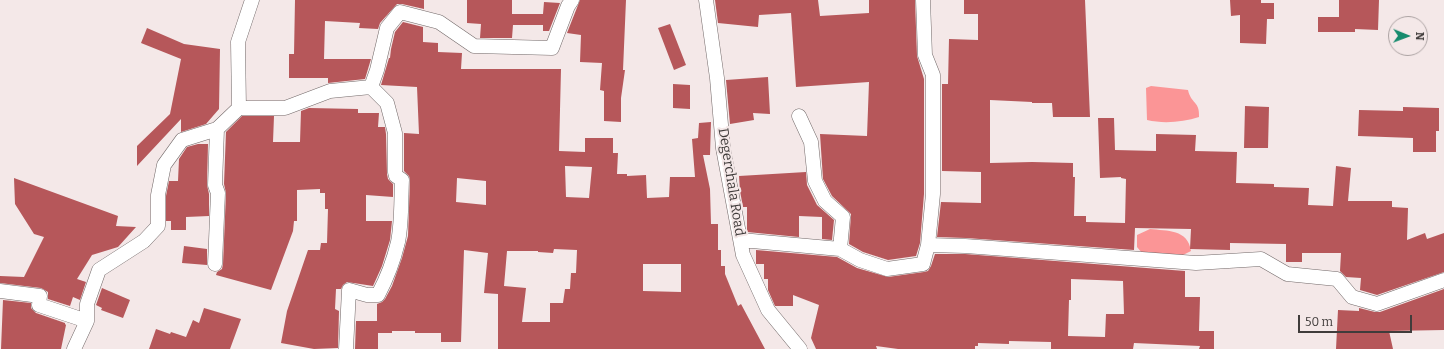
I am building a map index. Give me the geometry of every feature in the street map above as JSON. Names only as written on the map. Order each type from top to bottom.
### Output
[{"type":"street","points":[[239,108],[238,42],[252,0]]},
{"type":"street","points":[[371,87],[377,70],[387,28],[400,12],[439,22],[474,46],[552,48],[568,6],[572,0]]},
{"type":"street","name":"Degerchala Road","points":[[706,0],[717,78],[724,148],[743,255],[768,310],[800,349]]},
{"type":"street","points":[[740,240],[840,249],[860,260],[887,269],[923,264],[928,245],[933,194],[933,75],[925,55],[923,0]]},
{"type":"street","points":[[74,349],[87,321],[87,304],[99,270],[144,241],[158,226],[158,195],[164,165],[182,140],[217,129],[239,108],[285,108],[330,91],[371,87]]},
{"type":"street","points":[[346,349],[349,290],[367,295],[378,295],[398,242],[402,180],[396,176],[394,172],[395,133],[387,103],[371,87]]},
{"type":"street","points":[[799,116],[811,142],[815,181],[825,201],[843,217],[840,249]]},
{"type":"street","points":[[215,264],[218,193],[215,185],[217,129]]},
{"type":"street","points":[[928,245],[965,246],[1196,263],[1260,259],[1287,274],[1337,279],[1352,297],[1377,304],[1444,280]]},
{"type":"street","points":[[0,291],[40,296],[39,305],[87,321]]},
{"type":"shaded area","points":[[1151,86],[1188,90],[1189,95],[1197,105],[1199,117],[1173,122],[1147,120],[1146,88]]},
{"type":"shaded area","points":[[1150,229],[1176,232],[1186,239],[1191,251],[1181,256],[1142,253],[1137,247],[1137,235]]},
{"type":"building","points":[[295,0],[424,0],[424,9],[397,4],[380,23],[378,29],[359,28],[360,23],[325,21],[324,59],[371,59],[365,79],[328,83],[328,78],[289,78],[289,54],[294,54]]},
{"type":"building","points":[[467,0],[512,0],[512,14],[543,14],[544,2],[560,3],[549,31],[543,31],[543,25],[513,25],[512,38],[480,38],[481,24],[467,23]]},
{"type":"building","points":[[580,0],[626,0],[623,70],[625,70],[621,98],[621,122],[604,121],[604,91],[600,90],[602,63],[580,62],[581,35],[567,33]]},
{"type":"building","points":[[715,0],[818,0],[820,16],[869,13],[869,0],[915,0],[917,56],[924,79],[924,194],[920,243],[916,256],[888,260],[863,252],[849,244],[851,214],[832,196],[823,179],[820,134],[867,136],[869,82],[796,87],[791,13],[759,15],[758,27],[718,23]]},
{"type":"building","points":[[964,0],[1085,0],[1090,117],[1053,117],[1052,103],[990,100],[990,163],[1073,163],[1073,177],[1075,177],[1074,216],[1086,216],[1086,222],[1125,223],[1126,179],[1121,177],[1100,178],[1098,118],[1114,118],[1115,150],[1156,151],[1156,134],[1196,135],[1195,151],[1237,152],[1236,183],[1274,184],[1274,187],[1309,188],[1308,205],[1333,206],[1336,166],[1351,168],[1348,201],[1392,201],[1392,207],[1408,208],[1407,240],[1425,233],[1427,239],[1444,233],[1444,272],[1377,295],[1360,290],[1361,278],[1346,277],[1340,271],[1341,253],[1302,253],[1302,262],[1286,262],[1286,244],[1230,243],[1230,250],[1190,249],[1191,229],[1135,228],[1134,250],[937,237],[941,202],[981,203],[981,172],[942,171],[942,84],[948,84],[949,39],[978,40],[978,14],[964,14]]},
{"type":"building","points":[[1230,0],[1261,0],[1261,3],[1274,3],[1274,19],[1267,19],[1266,44],[1240,43],[1240,15],[1231,16]]},
{"type":"building","points":[[1339,0],[1379,0],[1378,30],[1355,29],[1355,32],[1318,32],[1318,17],[1339,17]]},
{"type":"building","points":[[403,22],[423,27],[423,42],[438,43],[438,52],[462,53],[461,69],[561,69],[559,151],[585,152],[585,138],[613,138],[613,153],[618,153],[617,174],[627,174],[627,176],[646,175],[647,198],[669,197],[670,177],[695,177],[692,139],[698,138],[699,123],[711,122],[710,155],[703,155],[710,189],[711,224],[718,224],[718,250],[721,250],[721,266],[725,266],[725,274],[738,306],[741,304],[765,349],[498,349],[498,294],[484,293],[488,253],[464,250],[461,342],[441,342],[441,333],[392,331],[392,333],[378,333],[378,349],[355,349],[356,321],[377,321],[377,304],[385,299],[392,286],[408,236],[410,180],[409,176],[404,171],[404,133],[419,134],[417,87],[381,85],[390,58],[395,32]],"holes":[[[565,166],[592,167],[589,198],[566,197]],[[457,178],[486,181],[486,205],[456,202]],[[554,249],[577,250],[576,273],[571,273],[570,289],[565,289],[563,303],[550,303],[550,322],[522,322],[526,288],[504,286],[507,251],[538,251],[553,253]],[[643,264],[681,264],[681,292],[643,291]]]},
{"type":"building","points":[[670,24],[686,65],[674,70],[658,28]]},
{"type":"building","points":[[147,28],[184,44],[220,49],[219,109],[206,124],[181,132],[181,119],[137,166],[137,146],[170,114],[181,59],[141,43]]},
{"type":"building","points":[[768,77],[770,114],[753,113],[754,120],[730,124],[726,80]]},
{"type":"building","points":[[673,84],[690,85],[690,109],[673,108]]},
{"type":"building","points":[[1245,106],[1269,107],[1268,148],[1244,148]]},
{"type":"building","points":[[1403,107],[1439,108],[1439,131],[1436,131],[1436,152],[1413,152],[1413,138],[1358,136],[1359,110],[1403,111]]},
{"type":"building","points":[[309,108],[358,109],[358,113],[379,113],[378,127],[385,127],[386,134],[387,174],[388,179],[393,184],[393,197],[366,195],[366,221],[392,221],[390,240],[382,266],[373,286],[347,282],[341,289],[336,289],[335,309],[339,311],[338,348],[314,349],[281,343],[287,311],[308,250],[320,250],[321,243],[327,243],[328,209],[325,209],[325,193],[320,193],[320,189],[297,190],[297,221],[294,221],[293,231],[271,290],[216,275],[217,272],[222,269],[223,264],[226,193],[224,184],[226,132],[242,116],[274,116],[273,142],[300,142],[301,111]]},
{"type":"building","points":[[198,144],[208,144],[207,185],[209,194],[209,216],[186,217],[186,230],[171,230],[171,221],[166,221],[166,196],[169,181],[178,181],[179,159],[187,147]]},
{"type":"building","points":[[806,172],[807,185],[817,205],[834,220],[832,240],[822,239],[822,217],[799,216],[799,237],[747,232],[747,207],[743,207],[739,176]]},
{"type":"building","points":[[14,178],[118,216],[116,226],[136,227],[118,247],[92,255],[77,279],[86,282],[80,300],[73,297],[70,306],[48,299],[48,292],[41,288],[0,283],[0,276],[24,277],[44,237],[34,234],[15,204]]},
{"type":"building","points":[[184,246],[207,249],[207,265],[182,263]]},
{"type":"building","points":[[756,250],[837,257],[857,268],[888,277],[928,271],[935,254],[965,254],[1185,271],[1185,297],[1200,297],[1199,331],[1214,331],[1214,349],[1199,349],[1200,346],[1134,343],[1133,349],[1051,349],[1051,342],[1009,341],[1009,344],[978,343],[978,346],[975,346],[975,349],[898,349],[876,346],[877,349],[816,349],[811,338],[819,305],[793,295],[793,306],[775,306],[768,290],[768,279],[764,279],[764,264],[756,264]],"holes":[[[1071,279],[1123,281],[1124,314],[1106,314],[1105,337],[1068,336]]]},
{"type":"building","points":[[102,288],[130,300],[123,318],[101,310],[102,308],[96,305]]},
{"type":"building","points":[[1444,289],[1444,330],[1389,331],[1393,349],[1336,349],[1338,310],[1359,311],[1359,308],[1380,312]]},
{"type":"building","points":[[3,300],[31,303],[31,308],[36,313],[65,323],[66,325],[61,349],[1,349]]},
{"type":"building","points":[[204,308],[241,319],[230,349],[149,349],[156,329],[170,334],[171,332],[186,337],[193,320],[199,323]]}]
